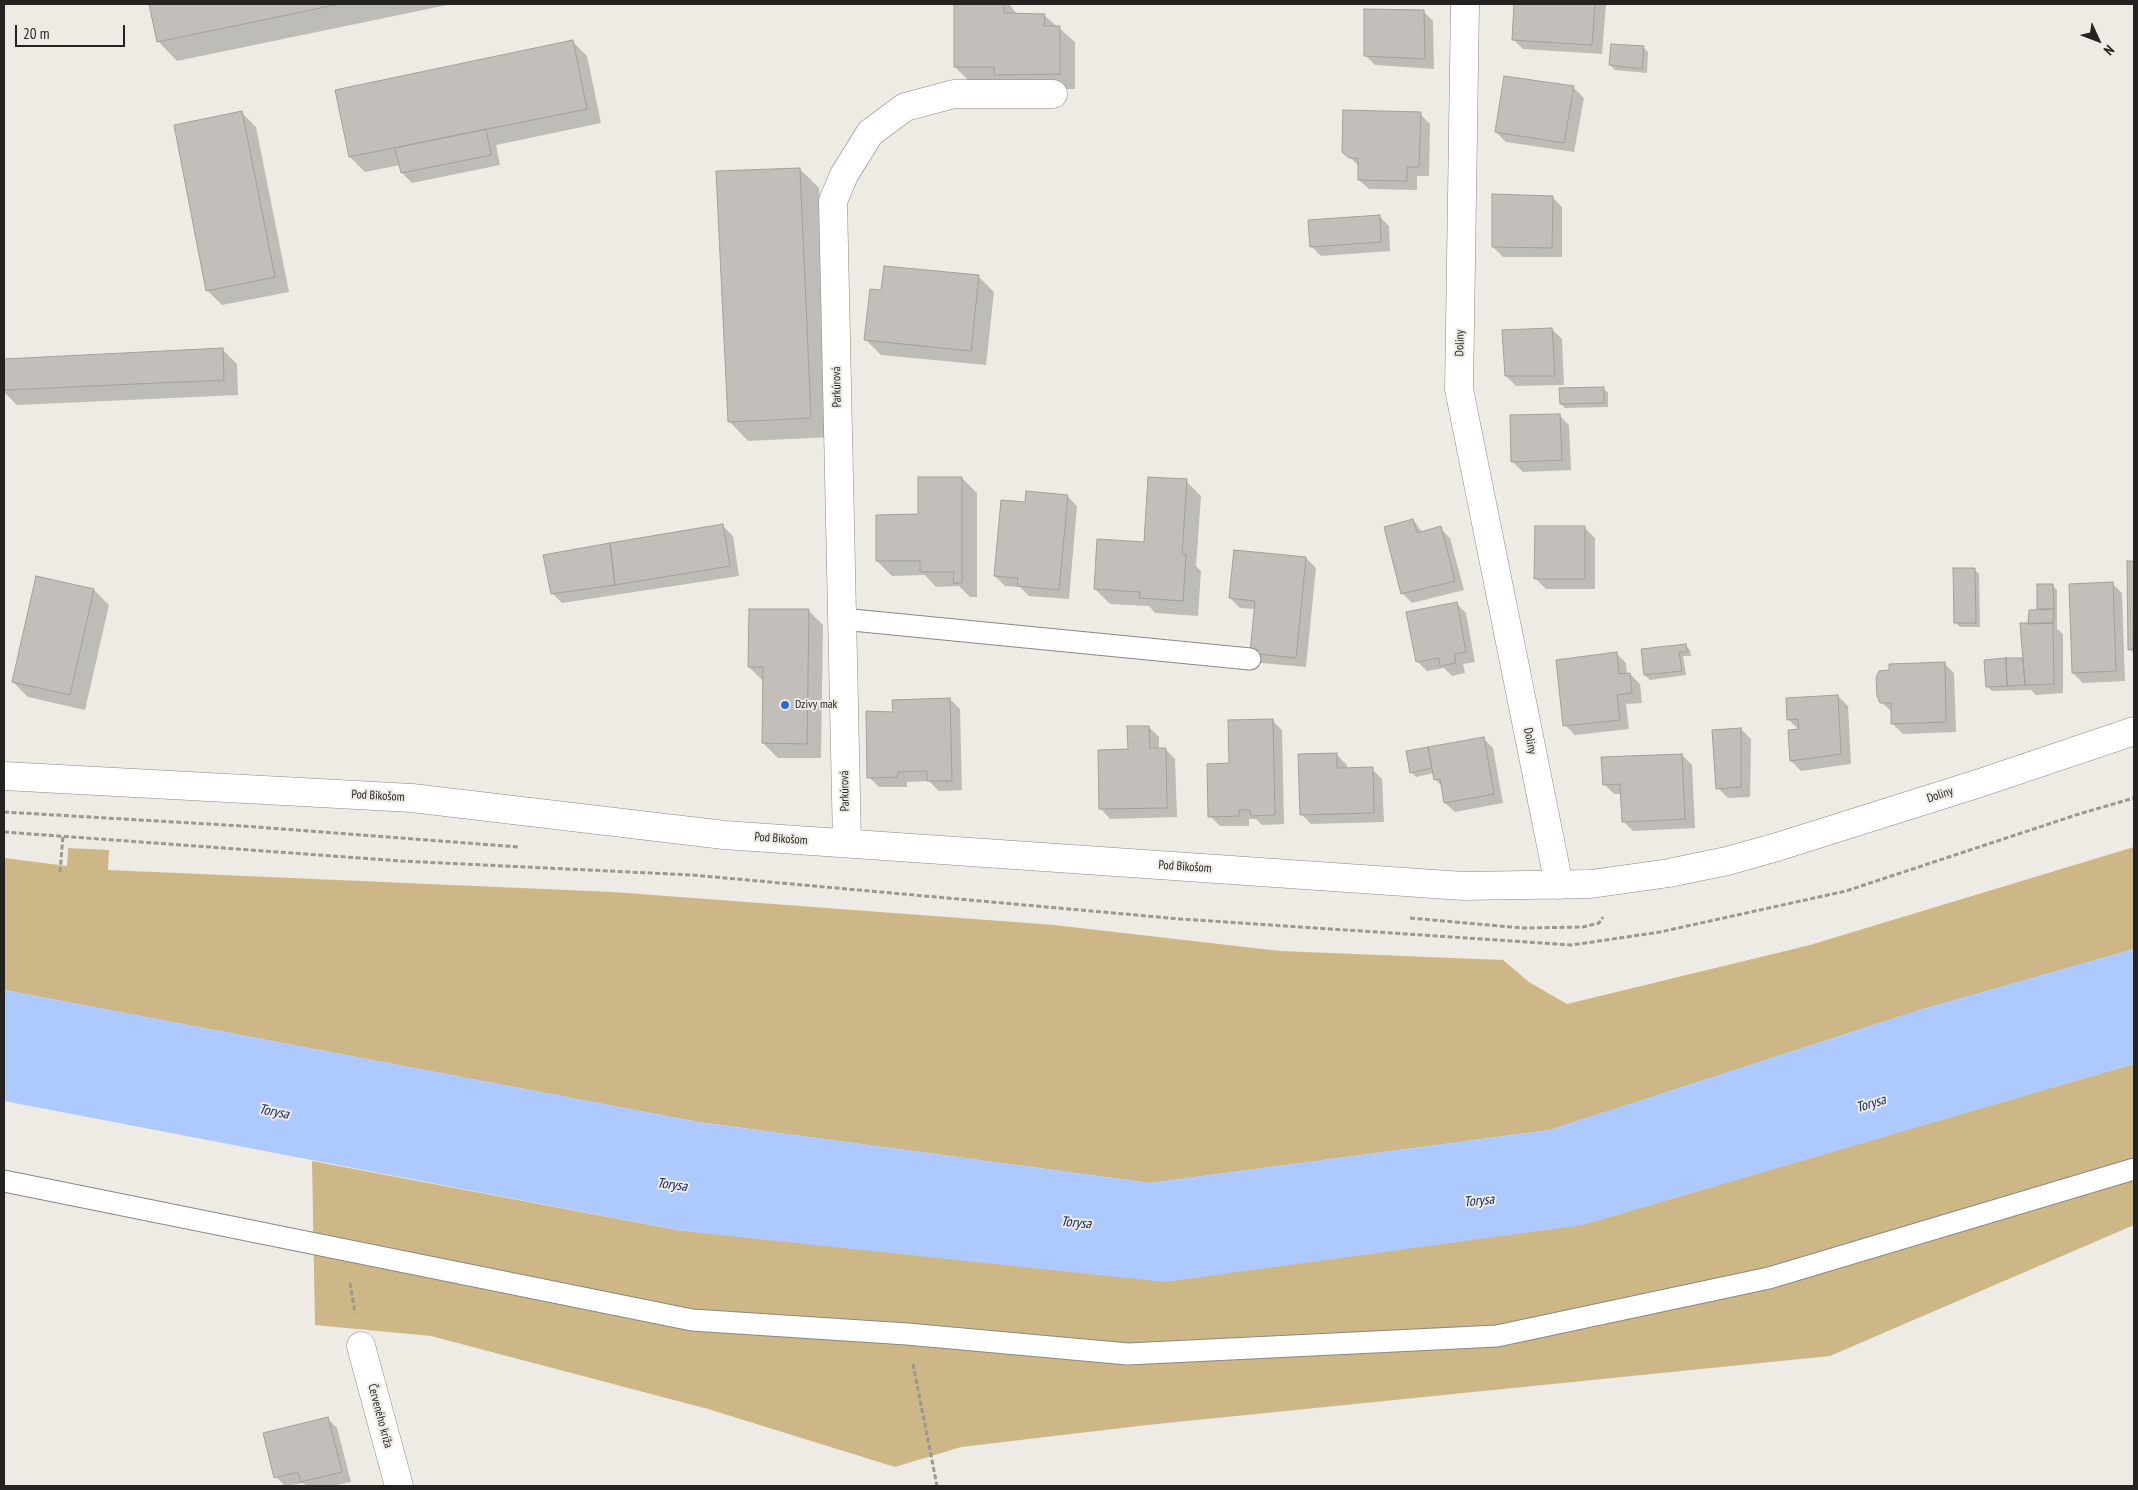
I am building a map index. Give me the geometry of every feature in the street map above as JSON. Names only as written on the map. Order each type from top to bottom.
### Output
[{"type":"street","name":"Doliny","points":[[1465,4],[1459,389],[1559,885],[1591,884],[1669,873],[1727,861],[1980,783],[2134,731]]},
{"type":"street","name":"Parkúrová","points":[[846,844],[833,201],[844,175],[870,133],[905,107],[954,94],[1053,94]]},
{"type":"street","name":"Pod Bikošom","points":[[4,776],[412,798],[724,835],[846,844],[1463,886],[1559,885]]},
{"type":"street","name":"Červeného kríža","points":[[361,1346],[399,1486]]},
{"type":"lane","points":[[842,619],[1250,659]]},
{"type":"lane","points":[[4,1181],[692,1320],[907,1334],[1128,1354],[1498,1336],[1769,1278],[2134,1169]]},
{"type":"path","points":[[60,872],[63,836]]},
{"type":"path","points":[[345,1250],[361,1346]]},
{"type":"path","points":[[907,1334],[937,1486]]},
{"type":"shaded area","points":[[2134,847],[2134,949],[1920,1010],[1550,1130],[1150,1183],[698,1122],[4,990],[4,858],[67,866],[68,848],[109,850],[108,870],[613,892],[1054,925],[1280,951],[1503,960],[1529,982],[1567,1004],[1810,945]]},
{"type":"shaded area","points":[[2134,1064],[2134,1225],[1830,1356],[1147,1425],[961,1447],[895,1467],[708,1409],[431,1336],[315,1325],[312,1161],[682,1231],[1948,1117]]},
{"type":"water","name":"Torysa","points":[[2134,949],[2134,1064],[1583,1225],[1165,1282],[682,1231],[4,1101],[4,990],[698,1122],[1150,1183],[1550,1130],[1920,1010]]},
{"type":"building","points":[[149,4],[340,4],[157,42]]},
{"type":"building","points":[[954,4],[1004,4],[1004,13],[1045,14],[1044,26],[1060,26],[1060,74],[994,75],[994,67],[954,67]]},
{"type":"building","points":[[1514,4],[1595,4],[1592,45],[1512,40]]},
{"type":"building","points":[[1364,9],[1424,10],[1425,59],[1364,56]]},
{"type":"building","points":[[573,40],[587,109],[349,157],[335,90]]},
{"type":"building","points":[[1611,44],[1644,46],[1642,69],[1609,65]]},
{"type":"building","points":[[1504,76],[1574,86],[1564,143],[1495,132]]},
{"type":"building","points":[[1343,110],[1421,112],[1419,167],[1407,167],[1407,181],[1358,180],[1358,158],[1349,158],[1342,152]]},
{"type":"building","points":[[242,111],[275,277],[206,291],[174,125]]},
{"type":"building","points":[[486,129],[491,155],[401,173],[395,148]]},
{"type":"building","points":[[800,168],[811,418],[728,422],[716,171]]},
{"type":"building","points":[[1492,194],[1553,196],[1552,248],[1492,247]]},
{"type":"building","points":[[1380,215],[1381,242],[1310,247],[1308,220]]},
{"type":"building","points":[[884,266],[979,275],[971,351],[864,340],[870,289],[881,290]]},
{"type":"building","points":[[1552,328],[1555,376],[1505,376],[1502,330]]},
{"type":"building","points":[[223,348],[224,380],[4,390],[4,359]]},
{"type":"building","points":[[1604,387],[1604,403],[1560,404],[1559,388]]},
{"type":"building","points":[[1560,414],[1562,460],[1511,462],[1510,415]]},
{"type":"building","points":[[918,477],[962,477],[962,583],[953,583],[954,572],[920,572],[920,561],[876,561],[876,515],[918,514]]},
{"type":"building","points":[[1148,477],[1187,479],[1182,554],[1186,555],[1183,601],[1139,598],[1140,592],[1094,589],[1097,539],[1144,542]]},
{"type":"building","points":[[1026,491],[1068,495],[1059,590],[1017,586],[1018,578],[994,576],[1001,500],[1025,502]]},
{"type":"building","points":[[1413,519],[1417,533],[1441,526],[1455,581],[1401,594],[1384,527]]},
{"type":"building","points":[[723,524],[730,566],[615,585],[610,543]]},
{"type":"building","points":[[1535,526],[1585,526],[1585,579],[1534,579]]},
{"type":"building","points":[[610,543],[615,585],[551,594],[543,555]]},
{"type":"building","points":[[1234,550],[1306,557],[1296,658],[1250,653],[1255,601],[1229,598]]},
{"type":"building","points":[[2127,561],[2134,561],[2134,649],[2128,650]]},
{"type":"building","points":[[1953,568],[1975,568],[1976,623],[1954,623]]},
{"type":"building","points":[[36,576],[94,589],[70,695],[12,682]]},
{"type":"building","points":[[2113,582],[2116,671],[2072,673],[2069,584]]},
{"type":"building","points":[[2037,584],[2053,584],[2054,609],[2037,609]]},
{"type":"building","points":[[1457,602],[1466,652],[1454,654],[1456,663],[1440,666],[1439,658],[1416,662],[1406,612]]},
{"type":"building","name":"Dzivy mak","points":[[749,609],[809,609],[807,744],[762,743],[763,667],[748,667]]},
{"type":"building","points":[[2054,609],[2053,623],[2028,624],[2029,610]]},
{"type":"building","points":[[2020,623],[2053,623],[2054,684],[2025,685]]},
{"type":"building","points":[[1686,644],[1687,652],[1679,652],[1682,671],[1644,675],[1641,649]]},
{"type":"building","points":[[1617,652],[1619,674],[1630,673],[1632,693],[1617,695],[1620,720],[1563,726],[1556,660]]},
{"type":"building","points":[[2006,658],[2023,658],[2025,685],[2007,686]]},
{"type":"building","points":[[2006,658],[2007,686],[1986,687],[1984,660]]},
{"type":"building","points":[[1945,662],[1946,722],[1891,724],[1891,703],[1880,703],[1877,696],[1876,678],[1879,671],[1889,670],[1889,664]]},
{"type":"building","points":[[1838,695],[1841,754],[1790,761],[1788,730],[1799,729],[1798,719],[1787,720],[1786,698]]},
{"type":"building","points":[[950,698],[952,781],[927,781],[927,771],[898,772],[897,777],[867,778],[866,711],[893,712],[892,700]]},
{"type":"building","points":[[1273,719],[1275,815],[1251,816],[1250,810],[1239,810],[1239,816],[1208,817],[1207,764],[1229,763],[1228,720]]},
{"type":"building","points":[[1127,726],[1149,726],[1150,748],[1166,748],[1167,808],[1099,809],[1098,750],[1128,749]]},
{"type":"building","points":[[1741,728],[1741,787],[1716,789],[1712,730]]},
{"type":"building","points":[[1484,737],[1494,794],[1444,803],[1440,779],[1434,780],[1428,747]]},
{"type":"building","points":[[1428,747],[1432,768],[1410,773],[1406,751]]},
{"type":"building","points":[[1337,753],[1337,768],[1373,767],[1374,813],[1300,815],[1298,754]]},
{"type":"building","points":[[1682,754],[1685,819],[1622,822],[1620,784],[1603,785],[1601,757]]},
{"type":"building","points":[[328,1417],[342,1472],[301,1482],[298,1472],[274,1478],[263,1433]]},
{"type":"place","name":"Dzivy mak","points":[[785,705]]}]
